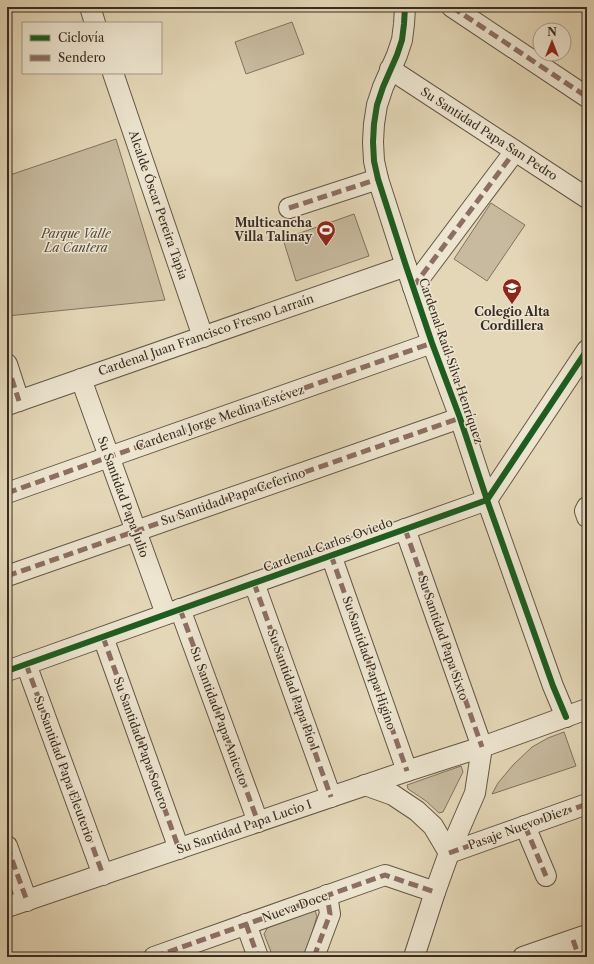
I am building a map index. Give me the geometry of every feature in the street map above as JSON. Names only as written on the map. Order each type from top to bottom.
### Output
[{"type":"street","points":[[90,7],[95,22]]},
{"type":"street","name":"Cardenal Raúl Silva Henríquez","points":[[405,7],[402,40],[383,87],[377,105],[374,124],[374,161],[378,179],[432,343],[460,418],[487,500],[553,686],[566,717]]},
{"type":"street","points":[[452,7],[587,96]]},
{"type":"street","name":"Su Santidad Papa San Pedro","points":[[390,69],[587,198]]},
{"type":"street","name":"Alcalde Óscar Pereira Tapia","points":[[112,74],[203,337]]},
{"type":"street","points":[[413,288],[514,150]]},
{"type":"street","points":[[289,208],[378,179]]},
{"type":"street","name":"Cardenal Juan Francisco Fresno Larraín","points":[[13,403],[406,266]]},
{"type":"street","name":"Cardenal Jorge Medina Estévez","points":[[7,493],[432,343]]},
{"type":"street","points":[[487,500],[587,350]]},
{"type":"street","points":[[7,364],[13,403]]},
{"type":"street","name":"Su Santidad Papa Julio","points":[[81,379],[136,532],[173,612]]},
{"type":"street","name":"Su Santidad Papa Ceferino","points":[[7,576],[460,418]]},
{"type":"street","name":"Cardenal Carlos Oviedo","points":[[7,671],[487,500]]},
{"type":"street","points":[[587,507],[585,511],[587,517]]},
{"type":"street","name":"Su Santidad Papa Sixto","points":[[405,529],[482,747]]},
{"type":"street","name":"Su Santidad Papa Higino","points":[[332,555],[407,771]]},
{"type":"street","name":"Su Santidad Papa Pío I","points":[[254,583],[331,797]]},
{"type":"street","name":"Su Santidad Papa Aniceto","points":[[173,612],[258,822]]},
{"type":"street","name":"Su Santidad Papa Sotero","points":[[103,637],[179,849]]},
{"type":"street","name":"Su Santidad Papa Eleuterio","points":[[26,664],[103,875]]},
{"type":"street","name":"Su Santidad Papa Lucio I","points":[[7,908],[365,785],[482,747],[587,709]]},
{"type":"street","points":[[414,957],[449,853],[474,793],[482,747]]},
{"type":"street","points":[[365,785],[393,795],[417,811],[433,826],[449,853]]},
{"type":"street","name":"Pasaje Nuevo Diez","points":[[449,853],[587,804]]},
{"type":"street","points":[[525,826],[546,876]]},
{"type":"street","points":[[7,846],[27,901]]},
{"type":"street","name":"Nueva Doce","points":[[154,957],[174,954],[246,924],[385,875],[435,892]]},
{"type":"street","points":[[314,957],[330,914],[327,895]]},
{"type":"street","points":[[246,924],[258,957]]},
{"type":"street","points":[[524,957],[580,944]]},
{"type":"green space","points":[[292,22],[304,54],[246,74],[235,42]]},
{"type":"green space","name":"Parque Valle La Cantera","points":[[116,139],[165,300],[7,316],[7,176]]},
{"type":"green space","points":[[491,203],[525,225],[487,281],[454,259]]},
{"type":"green space","name":"Multicancha Villa Talinay","points":[[354,214],[369,256],[296,281],[283,239]]},
{"type":"green space","points":[[564,732],[576,766],[492,794],[498,783],[513,765],[532,747],[548,738]]},
{"type":"green space","points":[[461,766],[463,772],[443,812],[439,813],[426,801],[408,789],[407,785]]},
{"type":"green space","points":[[314,908],[317,916],[305,957],[273,957],[264,934],[269,925]]},
{"type":"marked path","points":[[452,7],[587,97]]},
{"type":"marked path","points":[[413,287],[515,151]]},
{"type":"marked path","points":[[289,208],[378,179]]},
{"type":"marked path","points":[[7,493],[432,343]]},
{"type":"marked path","points":[[7,364],[19,401]]},
{"type":"marked path","points":[[7,576],[460,418]]},
{"type":"marked path","points":[[587,507],[585,511],[587,517]]},
{"type":"marked path","points":[[405,529],[482,747]]},
{"type":"marked path","points":[[331,555],[407,771]]},
{"type":"marked path","points":[[254,583],[331,797]]},
{"type":"marked path","points":[[180,609],[258,822]]},
{"type":"marked path","points":[[103,637],[179,849]]},
{"type":"marked path","points":[[26,664],[103,875]]},
{"type":"marked path","points":[[449,853],[587,804]]},
{"type":"marked path","points":[[525,826],[546,876]]},
{"type":"marked path","points":[[7,846],[27,901]]},
{"type":"marked path","points":[[154,957],[385,875],[435,892]]},
{"type":"marked path","points":[[314,957],[330,914],[327,895]]},
{"type":"marked path","points":[[246,924],[258,957]]},
{"type":"marked path","points":[[573,940],[579,957]]},
{"type":"cycle path","points":[[405,7],[402,40],[383,87],[377,105],[374,124],[374,161],[378,179],[432,343],[460,418],[487,500],[553,686],[566,717]]},
{"type":"cycle path","points":[[7,671],[487,500],[587,350]]},
{"type":"place","name":"Multicancha Villa Talinay","points":[[326,247]]},
{"type":"place","name":"Colegio Alta Cordillera","points":[[512,305]]}]
